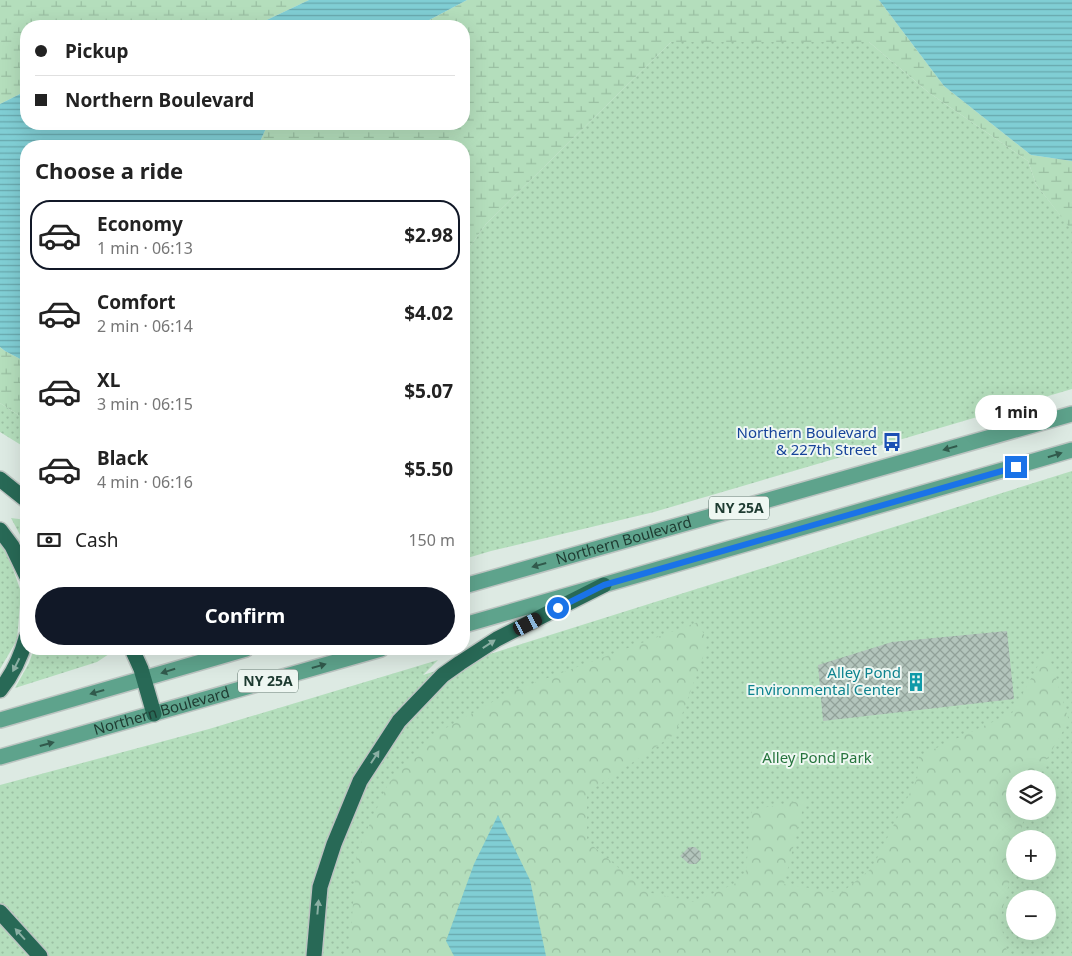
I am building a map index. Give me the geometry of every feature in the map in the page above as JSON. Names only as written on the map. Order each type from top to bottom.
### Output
[{"type":"highway","points":[[0,478],[20,495]]},
{"type":"highway","points":[[0,530],[12,546],[20,563]]},
{"type":"highway","points":[[314,956],[320,887],[334,844],[360,781],[399,721],[443,675],[497,639],[604,585]]},
{"type":"highway","points":[[0,690],[9,678],[21,655]]},
{"type":"highway","points":[[134,655],[144,678],[154,714]]},
{"type":"highway","points":[[0,912],[40,956]]},
{"type":"main road","name":"Northern Boulevard","points":[[470,584],[1072,414]]},
{"type":"main road","name":"NY 25A","points":[[470,623],[1072,450]]},
{"type":"main road","name":"NY 25A","points":[[0,720],[225,655]]},
{"type":"main road","name":"Northern Boulevard","points":[[0,757],[360,655]]},
{"type":"green space","points":[[0,0],[309,0],[267,20],[20,20],[20,94],[0,104]]},
{"type":"green space","points":[[467,0],[879,0],[944,86],[1031,155],[1072,161],[1072,231],[1036,184],[1028,161],[928,92],[869,42],[671,42],[486,224],[470,247],[470,140],[261,140],[265,130],[470,130],[470,20],[429,20]]},
{"type":"green space","points":[[671,42],[869,42],[928,92],[1028,161],[1036,184],[1060,215],[1072,213],[1072,389],[654,512],[470,557],[470,247],[486,224]]},
{"type":"green space","points":[[0,347],[20,359],[20,416],[0,403]]},
{"type":"green space","points":[[0,403],[20,416],[20,444],[0,432]]},
{"type":"green space","name":"Alley Pond Park","points":[[1072,471],[1072,956],[0,956],[0,785],[209,729],[438,660],[423,675]]},
{"type":"green space","points":[[11,518],[20,519],[20,535]]},
{"type":"green space","points":[[0,542],[5,546],[20,589],[20,604],[17,640],[0,669]]},
{"type":"green space","points":[[698,622],[708,643],[675,734],[587,793],[587,841],[647,892],[694,902],[745,879],[752,810],[805,800],[784,884],[841,893],[872,868],[917,779],[919,756],[1012,713],[1047,649],[1069,721],[1040,770],[1006,770],[1006,820],[1023,820],[1022,830],[1006,830],[1006,880],[1010,880],[1000,920],[1008,956],[546,956],[498,816],[474,864],[446,941],[454,956],[349,956],[357,852],[388,784],[430,737],[510,692]]},
{"type":"green space","points":[[32,655],[108,655],[97,662],[15,688]]},
{"type":"water","points":[[309,0],[467,0],[429,20],[267,20]]},
{"type":"water","points":[[879,0],[1072,0],[1072,161],[1031,155],[944,86]]},
{"type":"water","points":[[20,94],[20,130],[265,130],[261,140],[20,140],[20,359],[0,347],[0,104]]},
{"type":"water","points":[[498,815],[530,880],[546,956],[454,956],[446,941],[474,864]]},
{"type":"building","name":"Alley Pond Environmental Center","points":[[1007,631],[1014,699],[823,721],[818,665],[892,642]]},
{"type":"building","points":[[689,847],[695,847],[701,852],[701,859],[696,864],[689,864],[680,856]]},
{"type":"place","name":"Northern Boulevard & 227th Street","points":[[892,442]]},
{"type":"place","name":"Alley Pond Environmental Center","points":[[916,682]]},
{"type":"route","points":[[558,608],[604,585],[1016,467]]}]
